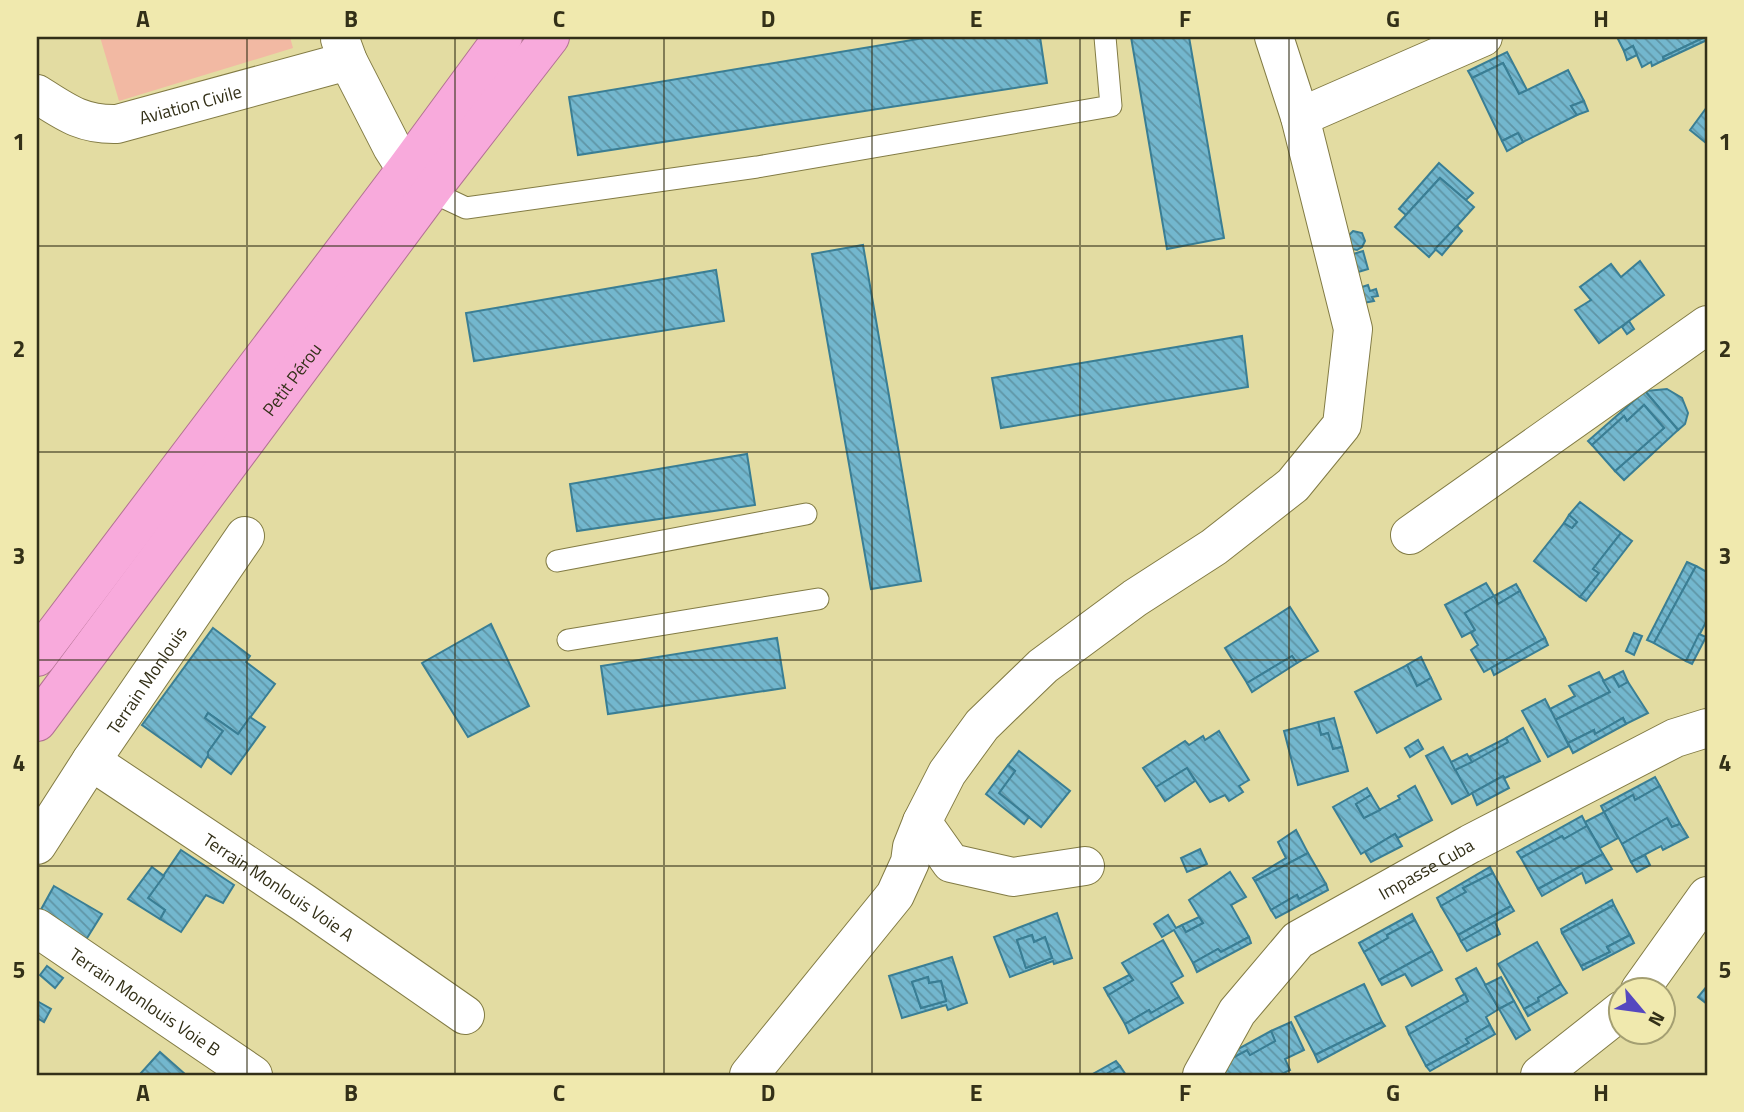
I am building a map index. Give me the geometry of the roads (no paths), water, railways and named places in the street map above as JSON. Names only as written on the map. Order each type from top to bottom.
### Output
[{"type":"highway","name":"Petit Pérou","points":[[419,180],[503,37]]},
{"type":"highway","name":"Petit Pérou","points":[[37,657],[419,180],[550,37]]},
{"type":"highway","name":"Petit Pérou","points":[[37,722],[337,319]]},
{"type":"street","points":[[749,1075],[895,895],[910,862],[912,847],[922,822],[947,773],[982,725],[1043,666],[1135,598],[1214,547],[1293,485],[1342,425],[1353,329],[1300,117],[1274,37]]},
{"type":"street","points":[[1300,117],[1483,37]]},
{"type":"street","points":[[337,319],[373,243],[419,180],[392,147],[344,49]]},
{"type":"street","name":"Aviation Civile","points":[[37,94],[69,116],[97,125],[117,124],[344,49]]},
{"type":"street","points":[[1409,535],[1707,326]]},
{"type":"street","name":"Terrain Monlouis","points":[[41,827],[91,761],[245,536]]},
{"type":"street","name":"Impasse Cuba","points":[[1202,1075],[1237,1012],[1298,940],[1470,844],[1675,738],[1707,728]]},
{"type":"street","name":"Terrain Monlouis Voie A","points":[[91,761],[304,903],[464,1015]]},
{"type":"street","points":[[922,822],[951,863],[1013,877],[1085,866]]},
{"type":"street","points":[[1649,976],[1707,896]]},
{"type":"street","name":"Terrain Monlouis Voie B","points":[[37,928],[253,1075]]},
{"type":"street","points":[[1539,1075],[1608,1021]]},
{"type":"lane","points":[[419,180],[467,208],[757,167],[1111,106],[1104,37]]},
{"type":"lane","points":[[557,561],[806,514]]},
{"type":"lane","points":[[568,640],[818,599]]}]
